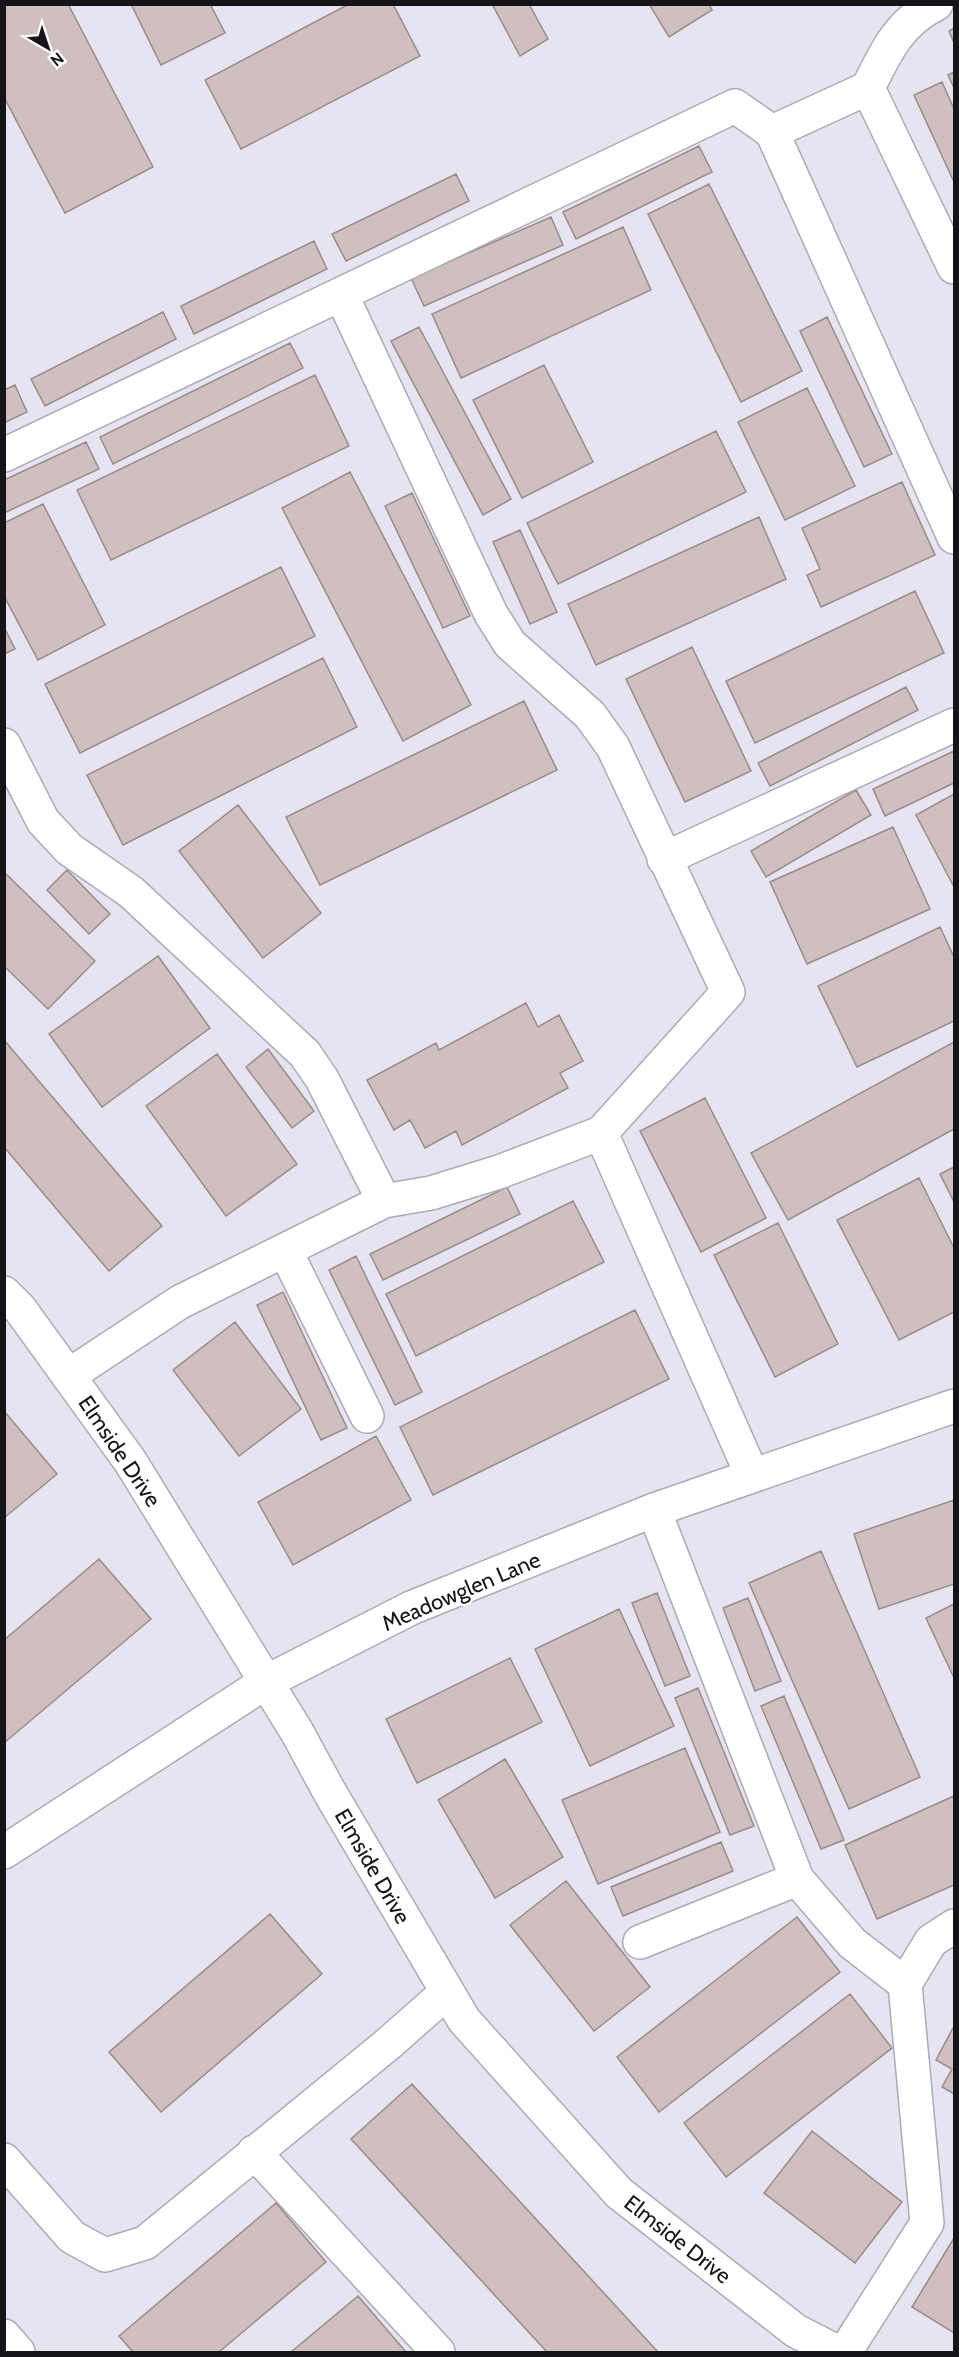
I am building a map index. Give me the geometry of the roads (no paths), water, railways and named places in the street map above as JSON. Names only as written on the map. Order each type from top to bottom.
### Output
[{"type":"street","points":[[772,132],[868,88],[890,43],[922,11],[936,4]]},
{"type":"street","points":[[868,88],[954,267]]},
{"type":"street","points":[[4,455],[735,106],[772,132],[954,537]]},
{"type":"street","points":[[68,1376],[180,1302],[384,1201],[431,1193],[499,1172],[601,1133],[728,992],[613,747],[590,715],[510,644],[491,614],[341,294]]},
{"type":"street","points":[[664,859],[954,725]]},
{"type":"street","points":[[4,745],[43,821],[69,849],[131,892],[305,1054],[322,1079],[384,1201]]},
{"type":"street","points":[[601,1133],[753,1475]]},
{"type":"street","points":[[285,1250],[366,1416]]},
{"type":"street","name":"Elmside Drive","points":[[4,1293],[20,1309],[130,1461],[267,1682],[464,2020],[619,2193],[796,2331],[837,2352]]},
{"type":"street","name":"Meadowglen Lane","points":[[4,1852],[267,1682],[411,1608],[654,1510],[954,1406]]},
{"type":"street","points":[[654,1510],[797,1879],[852,1943],[905,1984]]},
{"type":"street","points":[[640,1942],[797,1879]]},
{"type":"street","points":[[845,2352],[927,2223],[905,1984],[931,1941],[954,1926]]},
{"type":"street","points":[[4,2160],[72,2237],[105,2256],[145,2243],[388,2044],[447,1992]]},
{"type":"street","points":[[254,2152],[438,2352]]},
{"type":"street","points":[[4,2336],[18,2352]]}]
